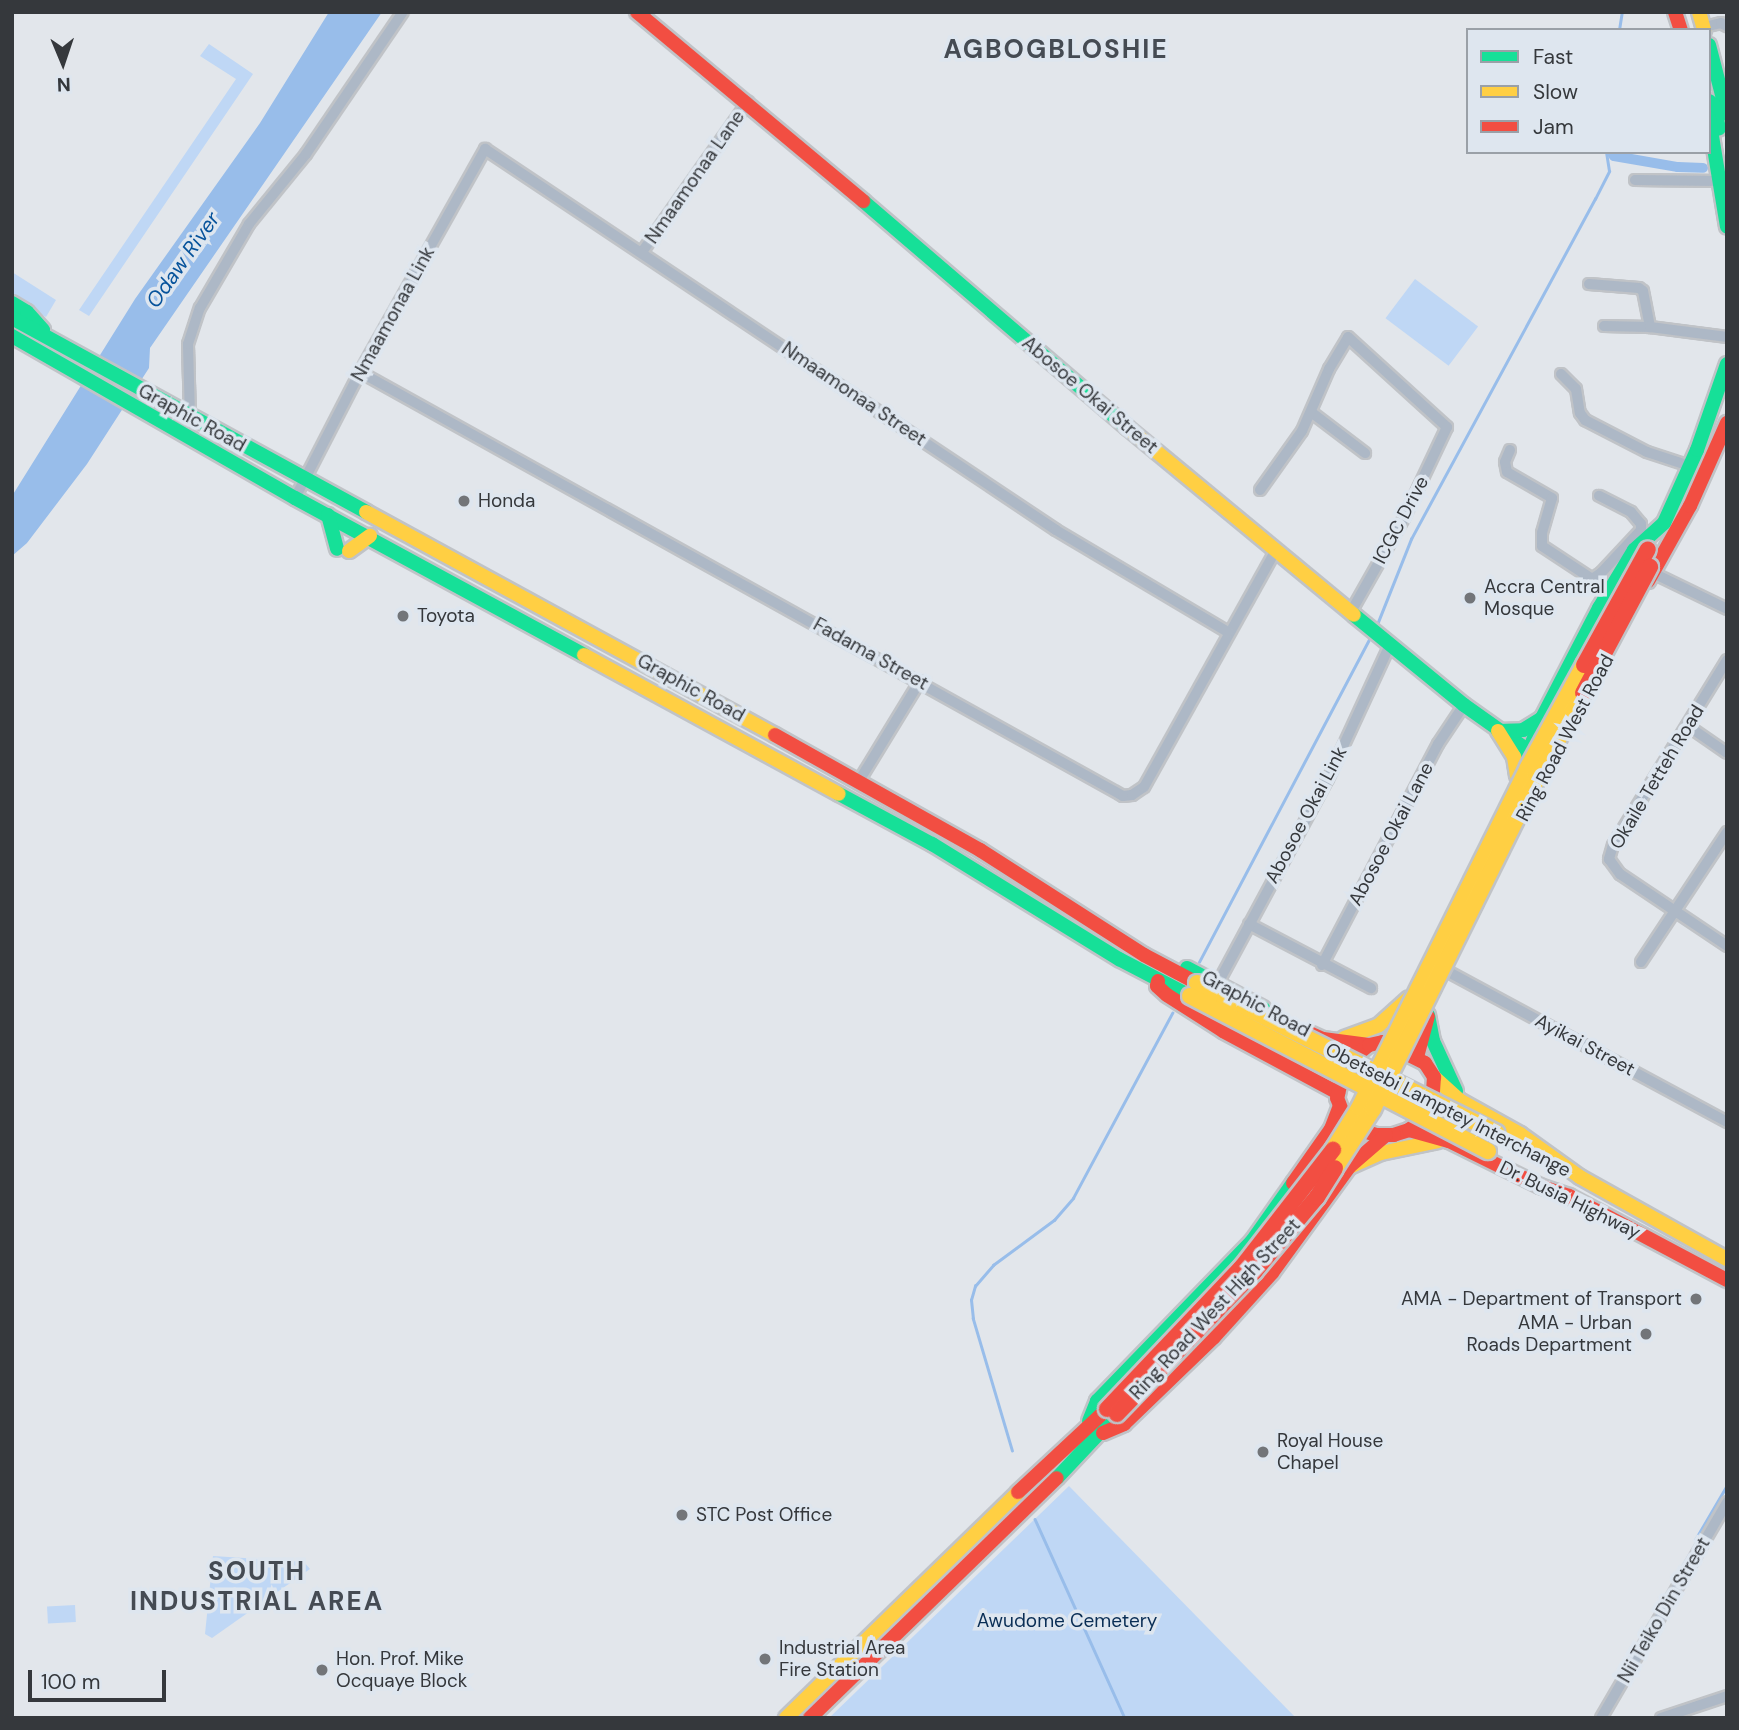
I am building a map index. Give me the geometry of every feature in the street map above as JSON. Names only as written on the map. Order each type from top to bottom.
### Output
[{"type":"main road","name":"Abosoe Okai Street","points":[[637,12],[748,102],[1117,419],[1464,705],[1550,766]]},
{"type":"main road","points":[[1711,53],[1727,114]]},
{"type":"main road","points":[[1711,103],[1714,105],[1727,163]]},
{"type":"main road","points":[[1711,126],[1724,181],[1727,227]]},
{"type":"main road","points":[[12,303],[27,312],[47,335]]},
{"type":"main road","name":"Graphic Road","points":[[12,318],[47,335],[72,360],[143,411],[295,498],[370,536],[932,844],[1119,959],[1162,973],[1189,969],[1288,1023],[1332,1040],[1376,1043]]},
{"type":"main road","name":"Graphic Road","points":[[14,337],[152,396],[305,481],[386,521],[859,781],[979,850],[1162,973]]},
{"type":"main road","name":"Ring Road West Road","points":[[1376,1043],[1409,999],[1496,837],[1527,750],[1599,608],[1634,550],[1662,525],[1690,467],[1727,364]]},
{"type":"main road","points":[[1652,560],[1668,545],[1690,506],[1727,423]]},
{"type":"main road","points":[[328,515],[343,550],[370,536]]},
{"type":"main road","points":[[1652,560],[1662,525]]},
{"type":"main road","name":"Ring Road West Road","points":[[1417,1057],[1443,970],[1550,766],[1652,560]]},
{"type":"main road","name":"Ring Road West Road","points":[[1366,1108],[1491,838],[1652,560]]},
{"type":"main road","points":[[1517,779],[1514,757],[1498,731],[1523,730],[1542,718]]},
{"type":"main road","name":"Graphic Road","points":[[1162,973],[1157,986],[1167,995],[1338,1101]]},
{"type":"main road","name":"Obetsebi Lamptey Interchange","points":[[1162,973],[1569,1195]]},
{"type":"main road","name":"Obetsebi Lamptey Interchange","points":[[1193,989],[1497,1133],[1580,1177]]},
{"type":"main road","points":[[1332,1040],[1360,1034],[1379,1025],[1409,999]]},
{"type":"main road","points":[[1428,1015],[1433,1041],[1461,1101]]},
{"type":"main road","points":[[1376,1043],[1417,1057],[1434,1077],[1434,1095],[1428,1112],[1409,1130],[1386,1135],[1358,1129],[1338,1101],[1348,1065],[1376,1043]]},
{"type":"main road","name":"Dr. Busia Highway","points":[[1434,1077],[1461,1101],[1520,1135],[1580,1177],[1727,1259]]},
{"type":"main road","name":"Ring Road West High Street","points":[[810,1718],[1059,1474],[1093,1430],[1097,1402],[1105,1392],[1252,1241],[1331,1129],[1338,1101]]},
{"type":"main road","name":"Ring Road West High Street","points":[[786,1718],[1047,1463],[1093,1430],[1112,1412],[1254,1253],[1324,1166],[1366,1108]]},
{"type":"main road","name":"Dr. Busia Highway","points":[[1409,1130],[1449,1141],[1540,1186],[1569,1195],[1727,1280]]},
{"type":"main road","name":"Ring Road West High Street","points":[[1093,1430],[1124,1424],[1238,1312],[1272,1273],[1349,1167],[1386,1135]]},
{"type":"main road","points":[[1349,1167],[1409,1145],[1449,1141]]},
{"type":"street","points":[[190,417],[188,344],[201,308],[248,224],[306,154],[404,12]]},
{"type":"street","points":[[1702,23],[1721,23],[1727,26]]},
{"type":"street","name":"Nmaamonaa Lane","points":[[642,252],[748,102]]},
{"type":"street","name":"Nmaamonaa Street","points":[[485,149],[1056,530],[1228,632]]},
{"type":"street","name":"Nmaamonaa Link","points":[[295,498],[360,372],[485,149]]},
{"type":"street","points":[[1634,180],[1724,181]]},
{"type":"street","points":[[1589,284],[1639,288],[1643,291],[1650,327]]},
{"type":"street","points":[[1604,326],[1650,327],[1727,337]]},
{"type":"street","name":"ICGC Drive","points":[[1311,412],[1329,369],[1348,337],[1447,427],[1356,615]]},
{"type":"street","name":"Fadama Street","points":[[360,372],[920,681],[1117,794],[1132,795],[1144,787],[1276,550]]},
{"type":"street","points":[[1561,374],[1576,389],[1580,413],[1585,420],[1647,452],[1690,467]]},
{"type":"street","points":[[1259,490],[1302,431],[1311,412],[1364,453]]},
{"type":"street","points":[[1510,450],[1505,462],[1507,472],[1552,498],[1542,533],[1542,546],[1592,579],[1601,573],[1641,530],[1641,524],[1631,512],[1599,496]]},
{"type":"street","points":[[1641,524],[1662,525]]},
{"type":"street","points":[[1652,560],[1727,609]]},
{"type":"street","name":"Abosoe Okai Link","points":[[1218,983],[1328,779],[1390,643]]},
{"type":"street","name":"Okaile Tetteh Road","points":[[1677,912],[1620,874],[1609,859],[1613,845],[1727,660]]},
{"type":"street","points":[[859,781],[920,681]]},
{"type":"street","name":"Abosoe Okai Lane","points":[[1322,965],[1438,744],[1464,705]]},
{"type":"street","points":[[1688,726],[1727,752]]},
{"type":"street","points":[[1641,962],[1677,912],[1727,832]]},
{"type":"street","points":[[1677,912],[1727,946]]},
{"type":"street","points":[[1249,924],[1322,965],[1371,988]]},
{"type":"street","name":"Ayikai Street","points":[[1443,970],[1727,1122]]},
{"type":"street","name":"Nii Teiko Din Street","points":[[1601,1718],[1727,1502]]},
{"type":"street","points":[[1661,1718],[1694,1713],[1727,1696]]},
{"type":"green space","points":[[209,44],[253,74],[89,316],[79,310],[236,79],[200,56]]},
{"type":"green space","points":[[12,272],[56,300],[46,317],[12,299]]},
{"type":"green space","points":[[1415,279],[1478,327],[1449,366],[1386,318]]},
{"type":"green space","name":"Awudome Cemetery","points":[[1069,1486],[1296,1718],[829,1718]]},
{"type":"green space","points":[[213,1556],[304,1562],[310,1569],[212,1638],[205,1634]]},
{"type":"green space","points":[[75,1605],[76,1622],[48,1623],[47,1606]]},
{"type":"water","name":"Odaw River","points":[[329,12],[382,12],[150,348],[149,368],[87,464],[27,543],[12,556],[12,496],[135,299],[260,123]]},
{"type":"waterway","points":[[1619,28],[1622,12]]},
{"type":"waterway","points":[[1376,627],[1411,539],[1609,171],[1606,154]]},
{"type":"waterway","points":[[1612,154],[1678,167],[1703,168]]},
{"type":"waterway","points":[[1199,962],[1371,636]]},
{"type":"waterway","points":[[1012,1451],[973,1319],[971,1300],[975,1286],[993,1265],[1054,1220],[1073,1198],[1172,1013]]},
{"type":"waterway","points":[[1695,1540],[1727,1485]]},
{"type":"waterway","points":[[1035,1519],[1125,1718]]},
{"type":"traffic: fast","points":[[1711,53],[1727,114]]},
{"type":"traffic: fast","points":[[1711,103],[1714,105],[1719,128]]},
{"type":"traffic: fast","points":[[1711,130],[1727,227]]},
{"type":"traffic: fast","points":[[863,201],[1128,428]]},
{"type":"traffic: fast","points":[[12,303],[27,312],[43,330]]},
{"type":"traffic: fast","points":[[12,318],[366,512]]},
{"type":"traffic: fast","points":[[12,336],[295,498],[584,655]]},
{"type":"traffic: fast","points":[[1519,775],[1542,718],[1599,608],[1634,550],[1664,523],[1697,450],[1727,364]]},
{"type":"traffic: fast","points":[[328,515],[337,549]]},
{"type":"traffic: fast","points":[[1354,615],[1464,705],[1536,756]]},
{"type":"traffic: fast","points":[[1498,731],[1523,730],[1542,718]]},
{"type":"traffic: fast","points":[[839,794],[932,844],[1119,959],[1190,996]]},
{"type":"traffic: fast","points":[[1187,968],[1263,1008]]},
{"type":"traffic: fast","points":[[1428,1015],[1433,1041],[1456,1091]]},
{"type":"traffic: fast","points":[[1089,1421],[1097,1401],[1252,1241],[1293,1183]]},
{"type":"traffic: fast","points":[[1057,1478],[1117,1414]]},
{"type":"traffic: slow","points":[[1699,12],[1703,28]]},
{"type":"traffic: slow","points":[[1128,428],[1354,615]]},
{"type":"traffic: slow","points":[[366,512],[775,735]]},
{"type":"traffic: slow","points":[[349,551],[370,536]]},
{"type":"traffic: slow","points":[[584,655],[839,794]]},
{"type":"traffic: slow","points":[[1333,1150],[1359,1108],[1528,767],[1584,665]]},
{"type":"traffic: slow","points":[[1335,1168],[1373,1109],[1518,815],[1583,693]]},
{"type":"traffic: slow","points":[[1498,731],[1514,757],[1517,776]]},
{"type":"traffic: slow","points":[[1197,983],[1497,1133]]},
{"type":"traffic: slow","points":[[1190,996],[1488,1151]]},
{"type":"traffic: slow","points":[[1344,1038],[1379,1025],[1409,998]]},
{"type":"traffic: slow","points":[[1434,1077],[1461,1101],[1520,1134],[1580,1177],[1727,1259]]},
{"type":"traffic: slow","points":[[1497,1133],[1538,1155]]},
{"type":"traffic: slow","points":[[1349,1167],[1381,1153],[1438,1141]]},
{"type":"traffic: slow","points":[[786,1718],[1018,1492]]},
{"type":"traffic: jam","points":[[637,12],[863,201]]},
{"type":"traffic: jam","points":[[1675,12],[1680,28]]},
{"type":"traffic: jam","points":[[1648,581],[1690,506],[1727,423]]},
{"type":"traffic: jam","points":[[1584,665],[1648,549]]},
{"type":"traffic: jam","points":[[1583,693],[1650,567]]},
{"type":"traffic: jam","points":[[775,735],[980,850],[1144,955],[1197,983]]},
{"type":"traffic: jam","points":[[1158,981],[1157,986],[1167,995],[1223,1031],[1338,1093]]},
{"type":"traffic: jam","points":[[1417,1057],[1428,1016]]},
{"type":"traffic: jam","points":[[1307,1032],[1323,1039],[1369,1045]]},
{"type":"traffic: jam","points":[[1383,1042],[1425,1063],[1434,1077],[1432,1103],[1423,1119],[1409,1130],[1394,1135],[1376,1135],[1358,1129],[1344,1116],[1337,1098],[1343,1074],[1354,1057],[1369,1045],[1383,1042]]},
{"type":"traffic: jam","points":[[1293,1183],[1331,1129],[1339,1108]]},
{"type":"traffic: jam","points":[[1409,1130],[1449,1141],[1540,1186],[1569,1196],[1727,1280]]},
{"type":"traffic: jam","points":[[1103,1433],[1124,1424],[1214,1337],[1272,1273],[1349,1167],[1386,1135]]},
{"type":"traffic: jam","points":[[1107,1409],[1241,1268],[1333,1150]]},
{"type":"traffic: jam","points":[[1117,1414],[1254,1272],[1317,1197],[1335,1168]]},
{"type":"traffic: jam","points":[[1018,1492],[1107,1409]]},
{"type":"traffic: jam","points":[[810,1718],[1057,1478]]},
{"type":"place","name":"Honda","points":[[464,501]]},
{"type":"place","name":"Accra Central Mosque","points":[[1470,598]]},
{"type":"place","name":"Toyota","points":[[403,616]]},
{"type":"place","name":"AMA - Department of Transport","points":[[1696,1299]]},
{"type":"place","name":"AMA - Urban Roads Department","points":[[1646,1334]]},
{"type":"place","name":"Royal House Chapel","points":[[1263,1452]]},
{"type":"place","name":"STC Post Office","points":[[682,1515]]},
{"type":"place","name":"Industrial Area Fire Station","points":[[765,1659]]},
{"type":"place","name":"Hon. Prof. Mike Ocquaye Block","points":[[322,1670]]},
{"type":"district","name":"AGBOGBLOSHIE","points":[[1056,50]]},
{"type":"district","name":"SOUTH INDUSTRIAL AREA","points":[[257,1587]]}]
